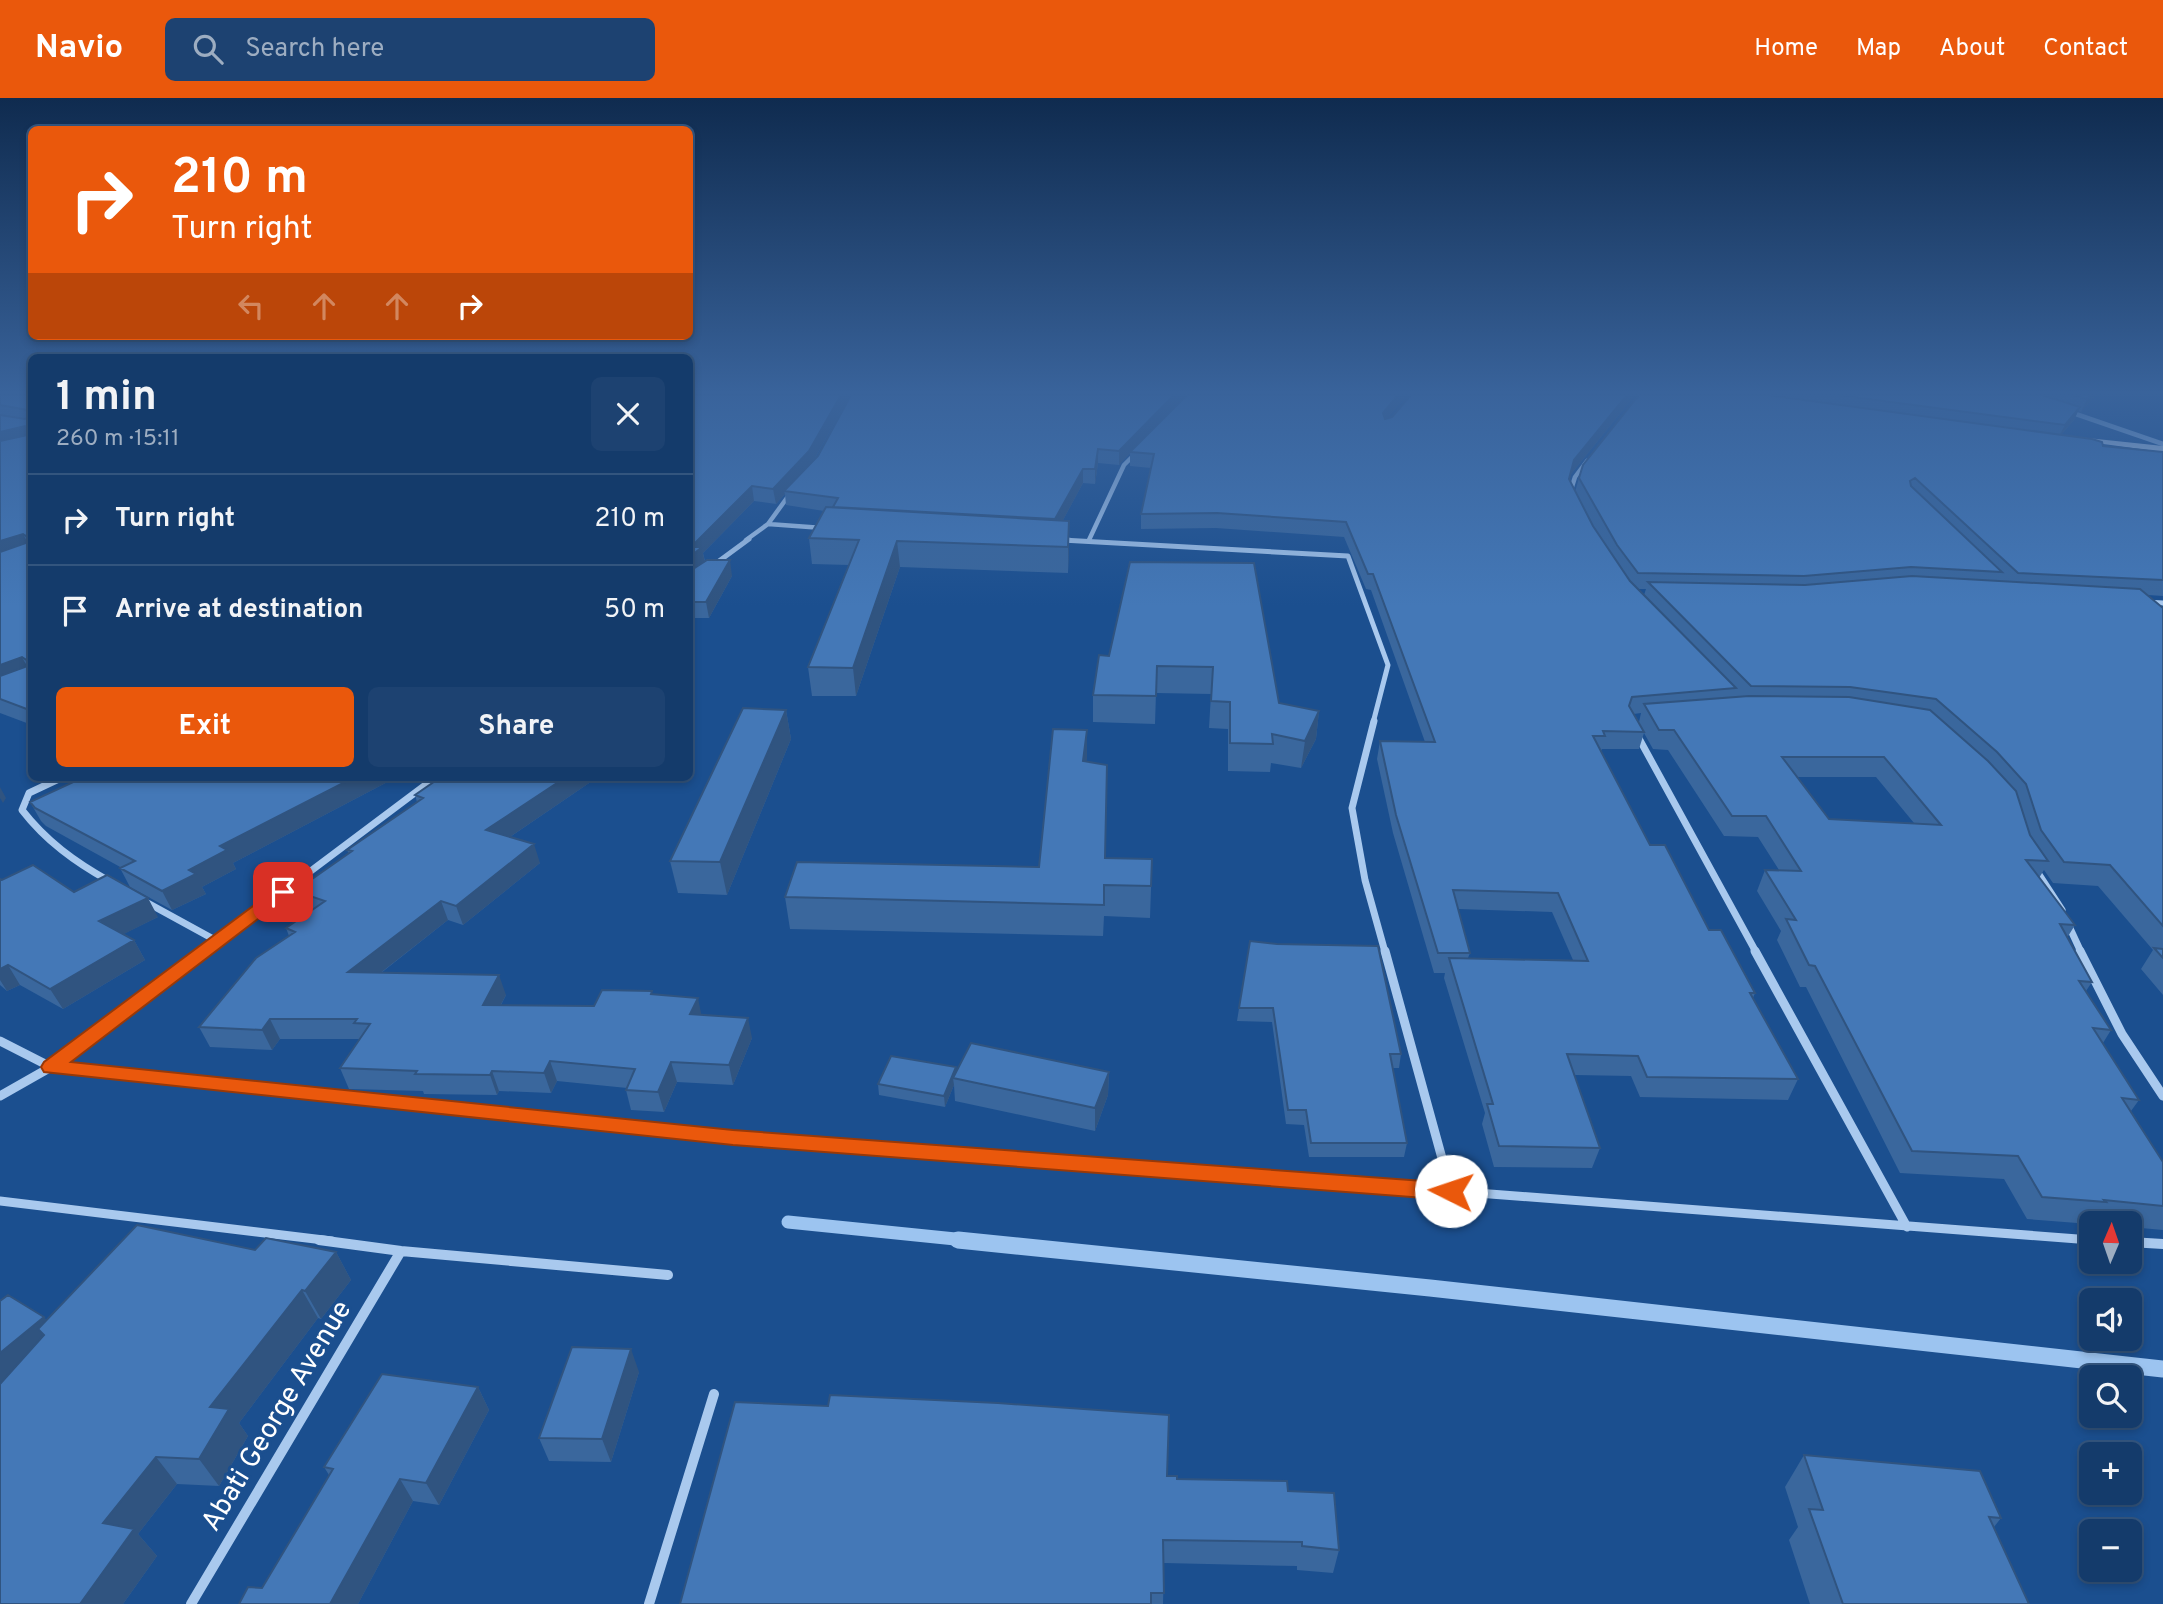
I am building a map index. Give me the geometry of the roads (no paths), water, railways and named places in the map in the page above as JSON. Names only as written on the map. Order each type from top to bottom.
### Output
[{"type":"street","points":[[1089,541],[1124,465]]},
{"type":"street","points":[[1576,505],[1570,493],[1575,477],[1584,465]]},
{"type":"street","points":[[709,569],[768,524],[796,488]]},
{"type":"street","points":[[768,524],[831,528]]},
{"type":"street","points":[[1050,540],[1348,556],[1388,665],[1352,808],[1365,880],[1451,1191]]},
{"type":"street","points":[[2135,601],[2163,603]]},
{"type":"street","points":[[1629,719],[1908,1227]]},
{"type":"street","points":[[54,781],[29,793],[22,810],[36,831],[72,861],[121,888]]},
{"type":"street","points":[[0,1096],[51,1067],[431,781]]},
{"type":"street","points":[[2032,864],[2061,906],[2093,980],[2137,1062],[2163,1096]]},
{"type":"street","points":[[133,894],[217,941]]},
{"type":"street","points":[[0,1041],[51,1067],[733,1138],[2079,1239]]},
{"type":"street","points":[[0,1201],[230,1227],[401,1251],[668,1275]]},
{"type":"street","points":[[2142,1243],[2163,1244]]},
{"type":"street","name":"Abati George Avenue","points":[[191,1604],[401,1251]]},
{"type":"street","points":[[649,1604],[713,1394]]},
{"type":"waterway","points":[[788,1222],[975,1241]]},
{"type":"waterway","points":[[958,1240],[1430,1288],[2163,1369]]}]
